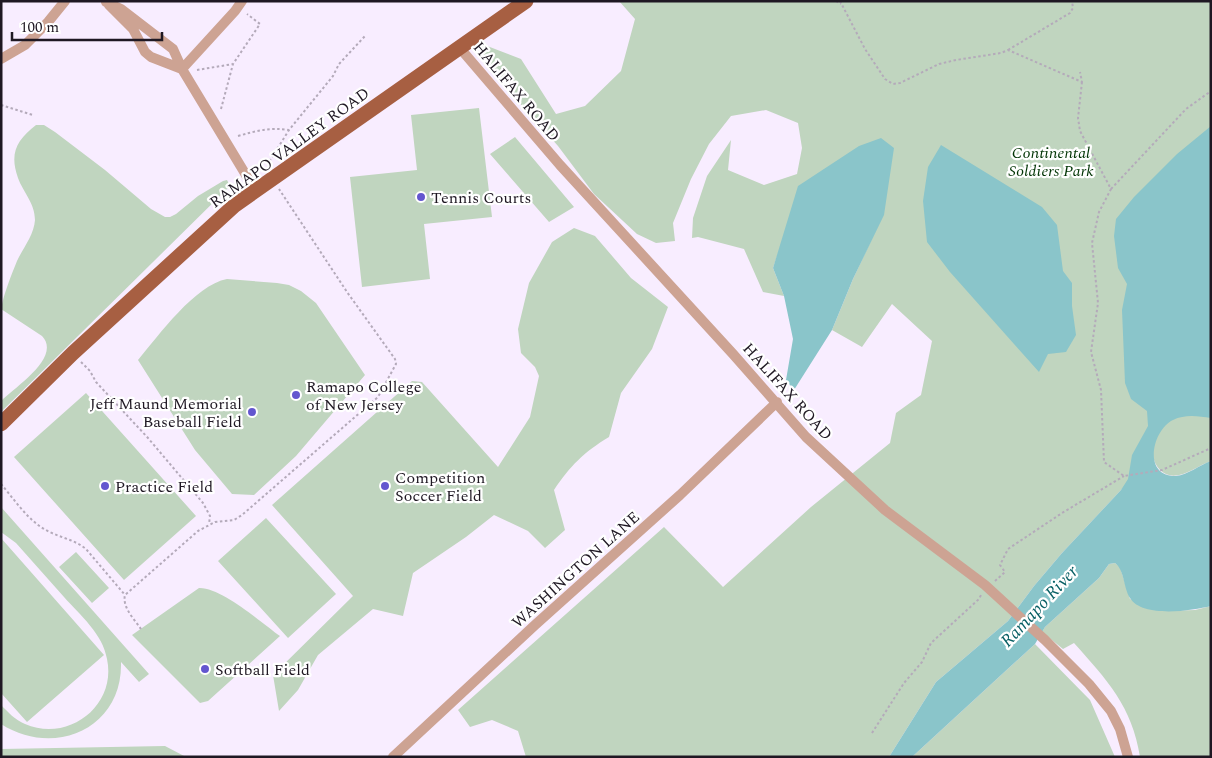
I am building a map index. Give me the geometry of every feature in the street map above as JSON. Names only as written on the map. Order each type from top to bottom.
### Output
[{"type":"main road","name":"RAMAPO VALLEY ROAD","points":[[1,424],[72,353],[221,216],[255,190],[526,1]]},
{"type":"street","points":[[1,59],[25,44],[48,22],[65,1]]},
{"type":"street","points":[[182,69],[242,1]]},
{"type":"street","points":[[106,2],[133,30],[145,52],[151,58],[182,69]]},
{"type":"street","points":[[106,2],[121,9],[173,49],[182,69],[255,190]]},
{"type":"street","name":"HALIFAX ROAD","points":[[459,47],[560,165],[622,231],[806,437],[885,510],[985,585],[1045,640],[1099,694],[1120,728],[1128,757]]},
{"type":"street","name":"WASHINGTON LANE","points":[[393,757],[535,625],[680,495],[776,402]]},
{"type":"path","points":[[836,1],[841,2],[870,57],[885,79],[893,84],[900,83],[939,64],[1001,53],[1008,50],[1070,13],[1073,8],[1072,1]]},
{"type":"path","points":[[221,109],[233,64],[260,24],[247,14]]},
{"type":"path","points":[[268,162],[289,130],[333,76],[339,64],[365,36]]},
{"type":"path","points":[[1008,50],[1082,82]]},
{"type":"path","points":[[197,70],[233,64]]},
{"type":"path","points":[[1080,72],[1082,82],[1078,118],[1080,131],[1111,189]]},
{"type":"path","points":[[1126,476],[1104,462],[1102,390],[1091,352],[1098,303],[1092,244],[1100,212],[1111,189],[1186,109],[1211,91]]},
{"type":"path","points":[[1,104],[33,115]]},
{"type":"path","points":[[238,136],[261,129],[289,130]]},
{"type":"path","points":[[141,629],[126,607],[125,595],[198,531],[209,524],[234,520],[242,516],[378,397],[396,364],[395,359],[347,292],[278,187]]},
{"type":"path","points":[[72,353],[90,371],[96,382],[148,438],[203,503],[210,516],[209,524]]},
{"type":"path","points":[[872,733],[904,683],[922,662],[930,643],[979,599],[985,585],[997,580],[1006,572],[1000,565],[1008,549],[1062,513],[1126,476],[1162,470],[1211,448]]},
{"type":"path","points":[[1,484],[30,518],[44,529],[79,544],[86,549],[125,595]]},
{"type":"green space","name":"Continental Soldiers Park","points":[[619,1],[1211,1],[1211,461],[1186,473],[1172,476],[1160,470],[1153,456],[1062,553],[1008,621],[936,682],[889,757],[526,757],[518,731],[492,720],[470,727],[458,710],[664,527],[723,587],[811,507],[890,443],[896,413],[921,395],[932,341],[892,304],[862,347],[832,330],[883,215],[785,233],[773,268],[784,296],[763,292],[744,249],[698,237],[692,238],[693,218],[707,176],[731,140],[728,170],[764,185],[797,174],[802,148],[798,123],[766,110],[731,116],[709,144],[691,179],[673,223],[675,241],[656,243],[637,234],[594,194],[558,146],[482,61],[482,44],[521,59],[556,114],[585,106],[621,71],[635,19]]},
{"type":"green space","name":"Tennis Courts","points":[[479,108],[492,217],[424,224],[430,279],[362,287],[350,177],[417,170],[411,115]]},
{"type":"green space","points":[[36,125],[44,125],[55,132],[105,170],[151,209],[165,217],[176,214],[198,196],[223,181],[227,180],[229,184],[228,188],[1,412],[1,401],[34,371],[42,362],[46,353],[47,344],[42,336],[1,309],[19,256],[34,226],[33,208],[20,183],[14,161],[16,148],[24,136]]},
{"type":"green space","points":[[515,137],[574,207],[549,222],[490,154]]},
{"type":"green space","points":[[574,228],[595,236],[631,278],[668,307],[652,349],[621,393],[609,437],[578,460],[554,490],[565,530],[545,548],[528,531],[494,515],[466,537],[413,573],[403,616],[373,609],[318,655],[298,690],[279,711],[273,675],[353,596],[272,505],[412,381],[422,382],[498,467],[530,417],[539,376],[535,367],[521,353],[518,329],[529,283],[552,242]]},
{"type":"green space","name":"Jeff Maund Memorial Baseball Field","points":[[227,279],[277,283],[289,285],[301,291],[316,303],[365,375],[296,456],[254,495],[232,494],[195,450],[138,360],[178,312],[190,301],[215,283]]},
{"type":"green space","name":"Practice Field","points":[[86,393],[196,516],[124,580],[14,457]]},
{"type":"green space","points":[[1,507],[149,674],[139,682],[121,662],[119,685],[111,705],[98,720],[82,731],[63,737],[42,738],[21,734],[1,724],[1,705],[21,722],[41,729],[57,728],[72,724],[86,716],[97,705],[104,692],[108,676],[105,650],[96,633],[84,618],[16,543],[1,532]]},
{"type":"green space","points":[[266,518],[336,594],[288,638],[218,561]]},
{"type":"green space","points":[[1,538],[104,655],[27,722],[1,693]]},
{"type":"green space","points":[[76,552],[109,588],[92,603],[59,567]]},
{"type":"green space","points":[[1115,563],[1120,567],[1130,599],[1165,611],[1195,610],[1211,606],[1211,757],[1140,757],[1131,723],[1124,708],[1097,669],[1074,643],[1063,649],[1042,632],[1045,627],[1099,578],[1109,564]]},
{"type":"green space","name":"Softball Field","points":[[199,588],[208,589],[230,599],[280,636],[208,701],[200,703],[132,635]]},
{"type":"green space","points":[[1035,644],[1090,700],[1115,757],[912,757]]},
{"type":"green space","points":[[165,746],[186,757],[1,757],[1,749]]},
{"type":"water","name":"Ramapo River","points":[[1211,126],[1211,418],[1187,416],[1173,420],[1160,433],[1154,452],[1158,469],[1165,474],[1176,476],[1185,474],[1211,461],[1211,606],[1180,611],[1156,611],[1145,608],[1136,604],[1130,598],[1118,566],[1115,563],[1109,564],[1099,578],[1045,627],[1035,644],[912,757],[889,757],[936,682],[1008,621],[1034,586],[1121,490],[1128,479],[1132,455],[1148,426],[1147,411],[1131,399],[1125,383],[1122,310],[1127,284],[1118,268],[1114,236],[1116,219],[1134,197],[1177,154]]},
{"type":"water","points":[[881,138],[894,148],[884,215],[853,279],[832,330],[794,390],[786,380],[793,339],[784,296],[773,268],[798,186],[859,146]]},
{"type":"water","points":[[941,145],[1042,207],[1057,225],[1063,271],[1072,283],[1072,306],[1076,335],[1066,352],[1048,354],[1039,372],[950,272],[927,242],[923,201],[928,167]]},
{"type":"place","name":"Tennis Courts","points":[[421,197]]},
{"type":"place","name":"Ramapo College of New Jersey","points":[[296,395]]},
{"type":"place","name":"Jeff Maund Memorial Baseball Field","points":[[252,412]]},
{"type":"place","name":"Practice Field","points":[[105,486]]},
{"type":"place","name":"Competition Soccer Field","points":[[385,486]]},
{"type":"place","name":"Softball Field","points":[[205,669]]}]
